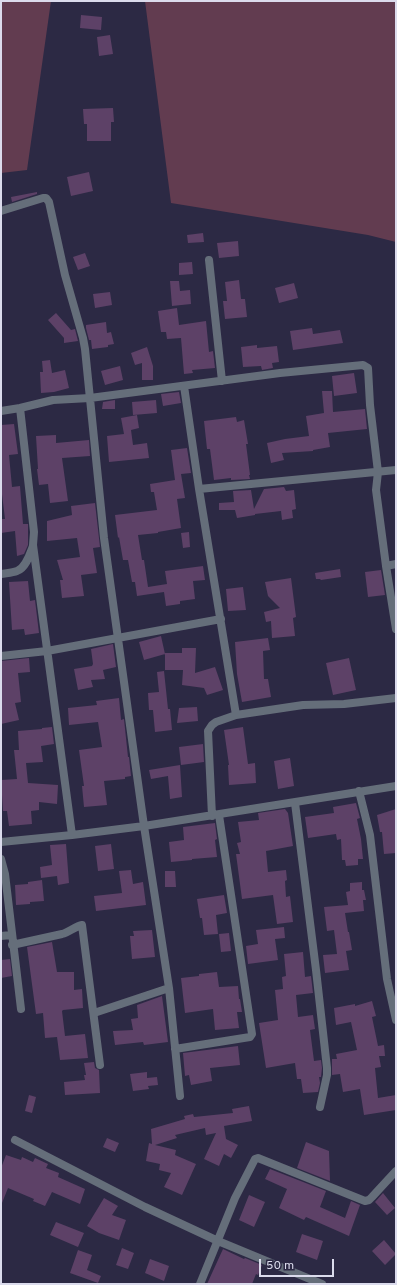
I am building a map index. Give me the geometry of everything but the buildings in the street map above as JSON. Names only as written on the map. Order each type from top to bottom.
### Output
[{"type":"street","points":[[1,211],[46,198],[65,275],[83,338],[104,538],[144,826],[170,988],[180,1096]]},
{"type":"street","points":[[209,260],[222,381]]},
{"type":"street","points":[[1,410],[20,408],[53,400],[90,398],[280,373],[363,365],[368,368],[370,405],[378,472],[376,490],[396,629]]},
{"type":"street","points":[[184,386],[199,489],[236,715]]},
{"type":"street","points":[[20,408],[34,532],[33,545],[72,835]]},
{"type":"street","points":[[199,489],[396,470]]},
{"type":"street","points":[[1,574],[18,571],[21,569],[33,545]]},
{"type":"street","points":[[386,566],[396,564]]},
{"type":"street","points":[[1,656],[47,651],[220,618]]},
{"type":"street","points":[[175,1049],[250,1037],[252,1034],[215,815],[208,731],[216,722],[236,715],[303,705],[344,704],[396,698]]},
{"type":"street","points":[[1,842],[144,826],[396,786]]},
{"type":"street","points":[[359,791],[370,835],[387,979],[396,1020]]},
{"type":"street","points":[[295,803],[327,1068],[327,1075],[320,1107]]},
{"type":"street","points":[[1,859],[5,874],[12,945],[21,1009]]},
{"type":"street","points":[[12,945],[62,934],[82,925],[100,1065]]},
{"type":"street","points":[[1,936],[11,934]]},
{"type":"street","points":[[94,1013],[170,988]]},
{"type":"street","points":[[15,1140],[145,1207],[218,1242],[322,1284]]},
{"type":"street","points":[[200,1284],[218,1242],[234,1198],[256,1158],[365,1200],[369,1200],[396,1171]]},
{"type":"shaded area","points":[[1,1],[51,1],[27,170],[1,173]]},
{"type":"shaded area","points":[[145,1],[396,1],[396,242],[368,235],[171,203]]}]
